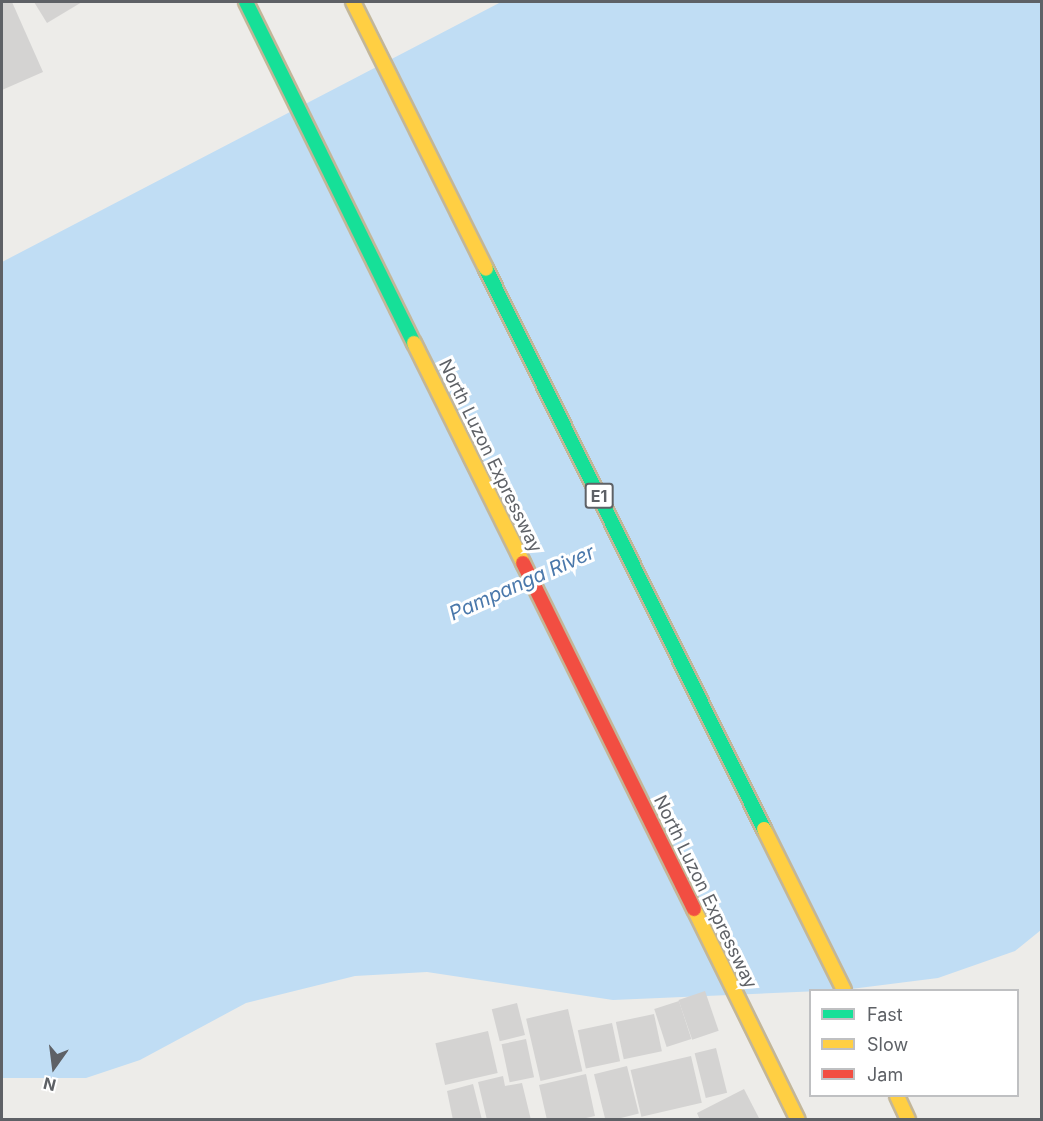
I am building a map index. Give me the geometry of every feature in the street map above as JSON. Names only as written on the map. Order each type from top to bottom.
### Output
[{"type":"highway","name":"North Luzon Expressway","points":[[246,2],[798,1119]]},
{"type":"highway","name":"E1","points":[[353,2],[844,989]]},
{"type":"highway","points":[[898,1097],[909,1119]]},
{"type":"water","name":"Pampanga River","points":[[501,2],[1041,2],[1041,930],[1015,951],[938,978],[851,989],[809,989],[809,991],[613,1000],[427,972],[355,976],[246,1003],[140,1060],[86,1078],[2,1078],[2,262]]},
{"type":"building","points":[[2,2],[12,2],[43,72],[2,90]]},
{"type":"building","points":[[34,2],[82,2],[47,23]]},
{"type":"building","points":[[705,991],[719,1031],[692,1040],[679,1000]]},
{"type":"building","points":[[679,1001],[691,1039],[667,1047],[654,1009]]},
{"type":"building","points":[[517,1003],[525,1035],[500,1041],[492,1009]]},
{"type":"building","points":[[568,1009],[582,1071],[540,1081],[526,1019]]},
{"type":"building","points":[[654,1014],[662,1051],[624,1059],[616,1022]]},
{"type":"building","points":[[612,1023],[620,1061],[586,1068],[578,1030]]},
{"type":"building","points":[[488,1031],[498,1073],[445,1085],[435,1043]]},
{"type":"building","points":[[526,1039],[534,1077],[510,1082],[502,1044]]},
{"type":"building","points":[[716,1048],[727,1093],[706,1098],[695,1053]]},
{"type":"building","points":[[691,1056],[702,1103],[641,1117],[631,1070]]},
{"type":"building","points":[[627,1066],[639,1114],[605,1120],[594,1074]]},
{"type":"building","points":[[586,1074],[595,1116],[577,1120],[547,1120],[539,1085]]},
{"type":"building","points":[[503,1076],[505,1086],[522,1083],[531,1120],[487,1120],[478,1082]]},
{"type":"building","points":[[473,1084],[482,1120],[453,1120],[447,1091]]},
{"type":"building","points":[[744,1089],[760,1120],[700,1120],[697,1113]]},
{"type":"traffic: fast","points":[[246,2],[414,343]]},
{"type":"traffic: fast","points":[[486,269],[764,829]]},
{"type":"traffic: slow","points":[[353,2],[486,269]]},
{"type":"traffic: slow","points":[[414,343],[523,563]]},
{"type":"traffic: slow","points":[[764,829],[844,989]]},
{"type":"traffic: slow","points":[[694,909],[798,1120]]},
{"type":"traffic: slow","points":[[897,1097],[908,1120]]},
{"type":"traffic: jam","points":[[523,563],[694,909]]}]
